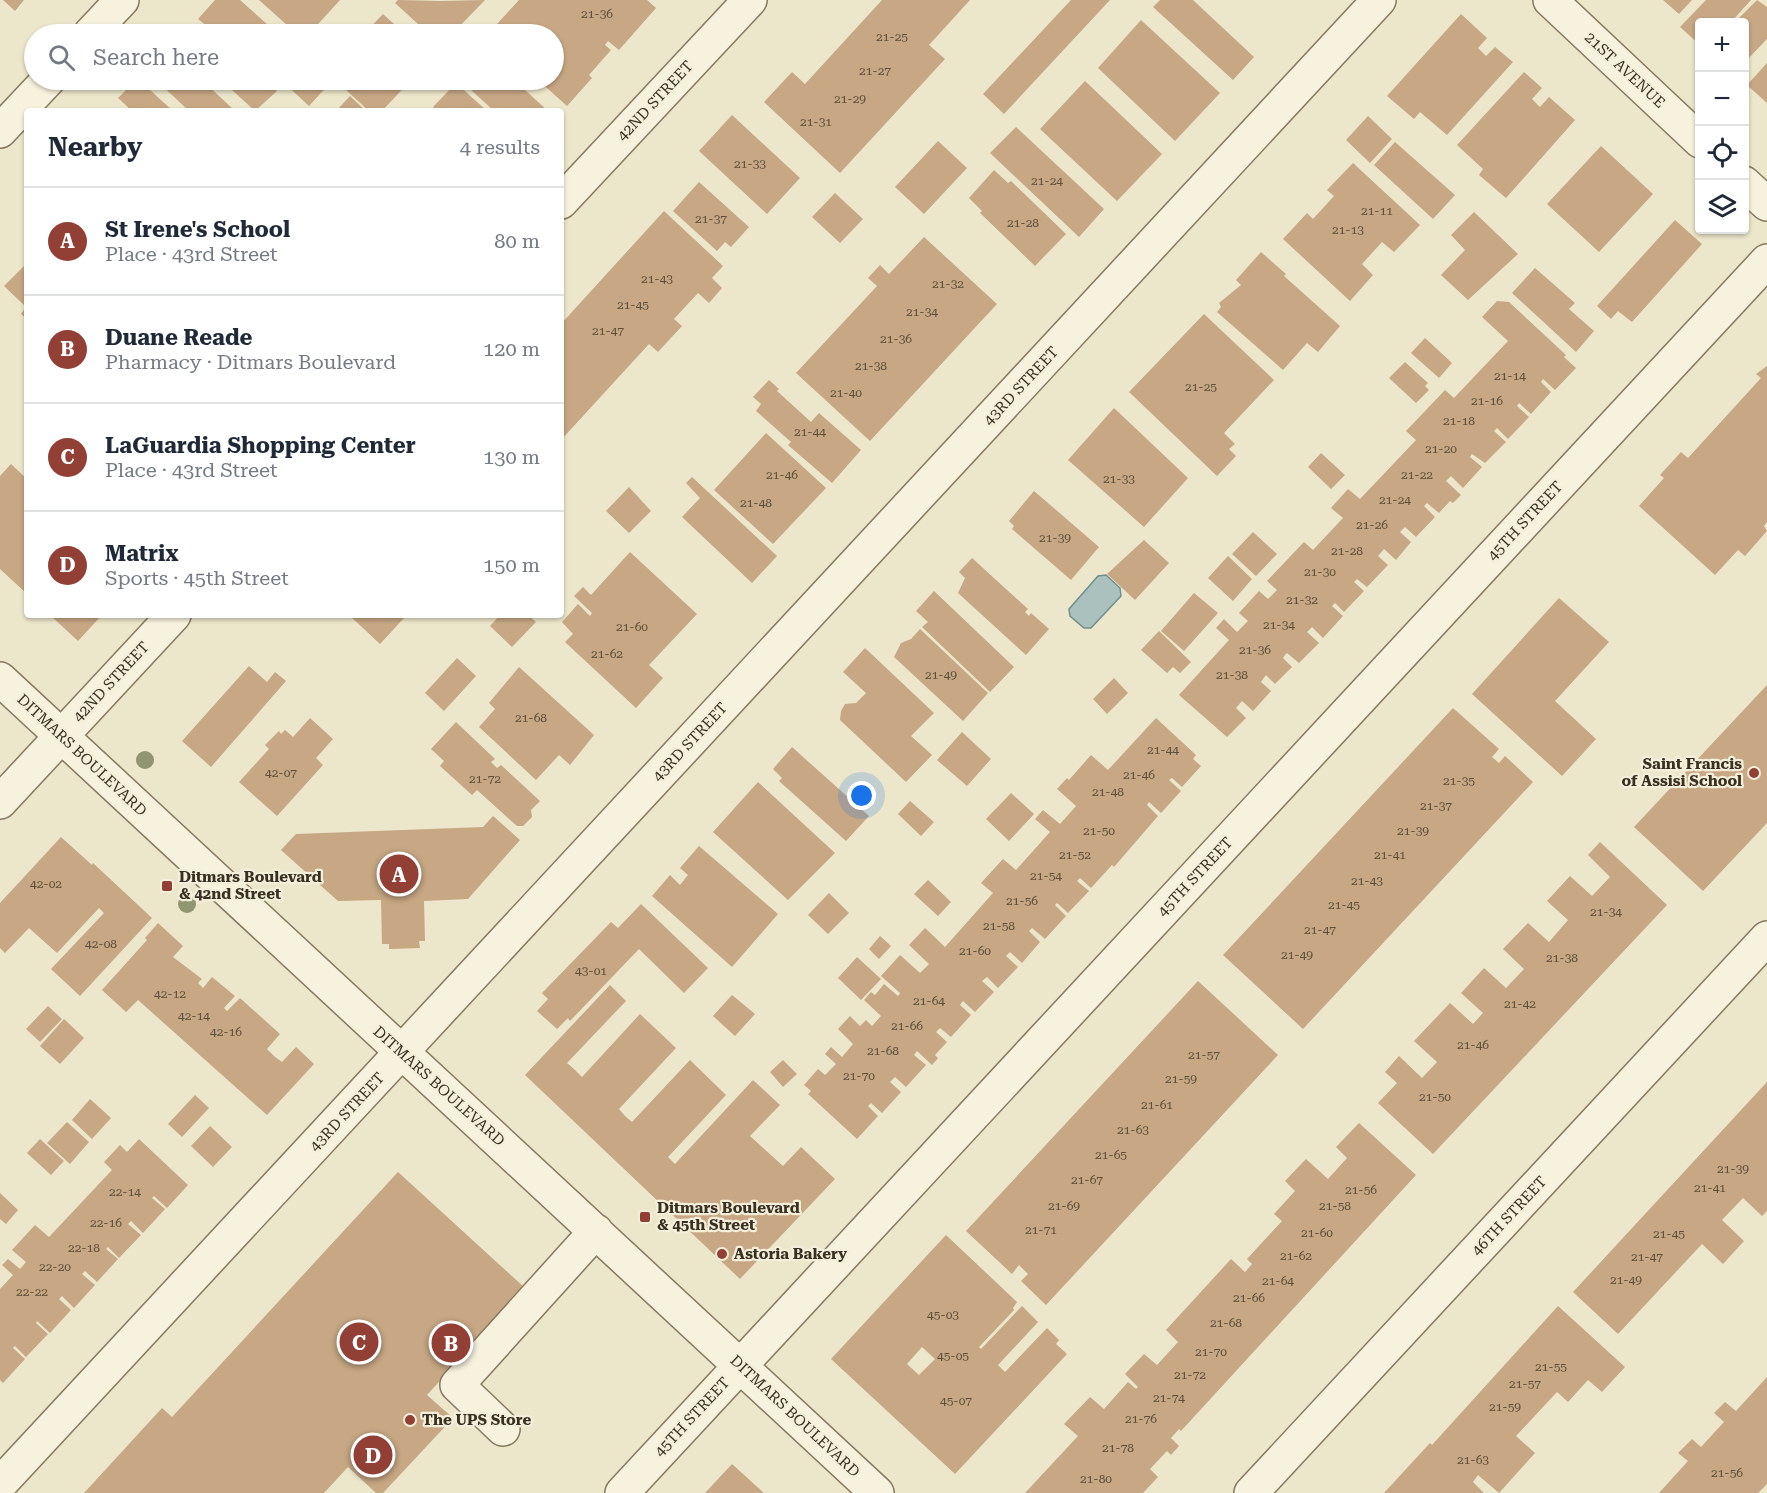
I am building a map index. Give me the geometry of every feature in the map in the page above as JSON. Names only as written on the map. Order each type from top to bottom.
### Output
[{"type":"street","points":[[99,24],[122,0]]},
{"type":"street","name":"42ND STREET","points":[[564,199],[750,0]]},
{"type":"street","name":"43RD STREET","points":[[0,1484],[1379,0]]},
{"type":"street","name":"21ST AVENUE","points":[[1550,0],[1695,136]]},
{"type":"street","points":[[0,131],[39,90]]},
{"type":"street","points":[[1749,188],[1767,204]]},
{"type":"street","name":"45TH STREET","points":[[622,1493],[1767,261]]},
{"type":"street","name":"42ND STREET","points":[[0,802],[171,618]]},
{"type":"street","name":"DITMARS BOULEVARD","points":[[0,679],[877,1493]]},
{"type":"street","name":"46TH STREET","points":[[1251,1493],[1767,938]]},
{"type":"street","points":[[503,1430],[457,1385],[596,1231]]},
{"type":"water","points":[[1106,575],[1120,588],[1121,596],[1091,628],[1084,628],[1070,616],[1069,609],[1098,576]]},
{"type":"building","points":[[3,0],[24,0],[15,11]]},
{"type":"building","points":[[215,0],[240,0],[267,24],[204,24],[198,19]]},
{"type":"building","points":[[259,0],[340,0],[318,24],[286,24]]},
{"type":"building","points":[[398,0],[485,0],[462,24],[418,24],[395,3]]},
{"type":"building","points":[[519,0],[647,0],[656,8],[619,50],[608,41],[605,45],[611,50],[589,75],[592,78],[567,106],[549,90],[564,90],[564,24],[497,24]]},
{"type":"building","points":[[882,0],[970,0],[929,45],[945,59],[840,173],[764,102],[792,72],[805,84]]},
{"type":"building","points":[[1071,0],[1110,0],[1004,114],[983,94]]},
{"type":"building","points":[[1160,0],[1193,0],[1254,57],[1233,80],[1153,7]]},
{"type":"building","points":[[1663,0],[1692,0],[1679,14]]},
{"type":"building","points":[[1706,0],[1751,0],[1735,18],[1695,18],[1695,40],[1680,27]]},
{"type":"building","points":[[1757,0],[1767,7],[1767,39],[1749,58],[1749,18],[1739,18]]},
{"type":"building","points":[[383,14],[394,24],[374,24]]},
{"type":"building","points":[[1461,14],[1487,38],[1478,48],[1486,56],[1495,47],[1513,62],[1447,135],[1420,112],[1414,119],[1387,96]]},
{"type":"building","points":[[1141,20],[1220,93],[1175,141],[1098,68]]},
{"type":"building","points":[[1767,63],[1767,103],[1749,87],[1749,83]]},
{"type":"building","points":[[1524,72],[1542,88],[1532,99],[1540,107],[1549,97],[1575,120],[1506,198],[1479,175],[1483,169],[1457,145]]},
{"type":"building","points":[[1085,81],[1162,154],[1117,201],[1040,129]]},
{"type":"building","points":[[126,90],[150,90],[170,108],[129,108],[118,98]]},
{"type":"building","points":[[167,90],[213,90],[232,108],[186,108]]},
{"type":"building","points":[[232,90],[277,91],[258,108],[252,108]]},
{"type":"building","points":[[292,90],[324,90],[309,106]]},
{"type":"building","points":[[346,90],[402,90],[385,108],[366,108]]},
{"type":"building","points":[[449,90],[464,90],[484,108],[434,108]]},
{"type":"building","points":[[471,90],[525,90],[545,108],[491,108]]},
{"type":"building","points":[[350,96],[363,108],[339,108]]},
{"type":"building","points":[[732,115],[800,178],[767,214],[699,151]]},
{"type":"building","points":[[1368,116],[1392,139],[1370,163],[1346,140]]},
{"type":"building","points":[[1016,127],[1104,209],[1079,237],[990,153]]},
{"type":"building","points":[[938,141],[967,168],[924,214],[895,187]]},
{"type":"building","points":[[1395,142],[1455,195],[1433,219],[1374,165]]},
{"type":"building","points":[[1601,146],[1653,194],[1599,252],[1547,204]]},
{"type":"building","points":[[1353,163],[1420,225],[1394,252],[1382,242],[1362,264],[1373,275],[1350,301],[1283,239],[1307,213],[1313,219],[1334,196],[1327,190]]},
{"type":"building","points":[[994,170],[1008,183],[1011,181],[1066,234],[1035,266],[980,213],[982,211],[969,198]]},
{"type":"building","points":[[699,182],[749,227],[731,247],[725,242],[717,251],[673,211]]},
{"type":"building","points":[[835,193],[863,219],[840,243],[812,217]]},
{"type":"building","points":[[664,211],[723,266],[712,278],[722,288],[709,303],[698,293],[674,319],[682,326],[658,352],[649,344],[564,437],[564,321]]},
{"type":"building","points":[[1474,212],[1518,254],[1468,300],[1441,275],[1465,250],[1451,235]]},
{"type":"building","points":[[1675,220],[1702,244],[1632,322],[1618,311],[1611,319],[1597,306]]},
{"type":"building","points":[[924,237],[997,304],[870,441],[796,373],[877,286],[868,278],[880,265],[889,274]]},
{"type":"building","points":[[1261,252],[1340,326],[1318,352],[1307,343],[1283,370],[1217,312],[1221,307],[1219,303],[1241,285],[1236,280]]},
{"type":"building","points":[[24,266],[24,305],[4,286]]},
{"type":"building","points":[[1535,268],[1575,303],[1569,309],[1594,331],[1576,352],[1512,293]]},
{"type":"building","points":[[1497,301],[1509,302],[1566,355],[1564,357],[1576,368],[1555,390],[1543,379],[1541,382],[1551,392],[1531,414],[1519,403],[1517,406],[1529,417],[1508,439],[1497,428],[1494,431],[1506,442],[1485,463],[1472,454],[1470,457],[1482,467],[1463,488],[1451,476],[1446,481],[1461,495],[1453,503],[1450,501],[1439,513],[1427,503],[1424,506],[1435,517],[1416,537],[1405,527],[1400,532],[1411,542],[1396,560],[1384,549],[1378,556],[1388,565],[1367,587],[1357,579],[1354,582],[1364,591],[1344,612],[1335,603],[1332,606],[1343,616],[1323,638],[1312,627],[1307,632],[1319,643],[1299,663],[1287,653],[1283,658],[1292,667],[1275,684],[1266,675],[1261,682],[1271,691],[1253,711],[1242,701],[1236,708],[1246,718],[1227,737],[1179,695],[1229,640],[1216,628],[1224,619],[1237,632],[1248,621],[1239,613],[1259,591],[1268,599],[1277,590],[1267,581],[1304,542],[1313,550],[1343,518],[1331,508],[1348,489],[1360,499],[1416,440],[1406,431],[1445,390],[1454,398],[1508,341],[1482,317]]},
{"type":"building","points":[[1204,314],[1274,380],[1224,433],[1235,444],[1229,449],[1236,456],[1217,476],[1129,392]]},
{"type":"building","points":[[1425,338],[1452,363],[1439,378],[1411,353]]},
{"type":"building","points":[[1405,362],[1428,383],[1425,386],[1429,390],[1416,403],[1389,378]]},
{"type":"building","points":[[1767,366],[1767,522],[1764,526],[1767,531],[1745,556],[1738,550],[1715,575],[1639,506],[1664,478],[1660,475],[1681,452],[1688,458],[1761,378],[1756,374]]},
{"type":"building","points":[[769,380],[779,389],[777,391],[811,422],[819,413],[861,450],[832,483],[788,445],[791,442],[756,411],[761,404],[753,397]]},
{"type":"building","points":[[1114,408],[1188,478],[1144,527],[1068,460]]},
{"type":"building","points":[[766,433],[826,488],[773,544],[714,490]]},
{"type":"building","points":[[1321,453],[1345,475],[1331,489],[1308,467]]},
{"type":"building","points":[[11,464],[24,476],[24,591],[0,569],[0,476]]},
{"type":"building","points":[[692,477],[777,556],[752,583],[682,517],[700,498],[686,483]]},
{"type":"building","points":[[629,487],[651,511],[629,533],[606,511]]},
{"type":"building","points":[[1034,491],[1099,547],[1071,580],[1012,529],[1014,526],[1009,521]]},
{"type":"building","points":[[1253,532],[1277,554],[1256,576],[1232,554]]},
{"type":"building","points":[[1144,540],[1169,563],[1135,600],[1107,574]]},
{"type":"building","points":[[630,552],[697,614],[649,665],[663,678],[636,708],[565,642],[573,634],[562,622],[578,604],[590,616],[592,613],[574,596],[583,587],[591,595]]},
{"type":"building","points":[[1228,556],[1252,579],[1233,601],[1208,578]]},
{"type":"building","points":[[972,558],[1028,609],[1025,612],[1029,616],[1031,613],[1049,629],[1026,655],[958,593],[965,578],[959,572]]},
{"type":"building","points":[[934,591],[1014,667],[990,692],[922,627],[928,622],[916,611]]},
{"type":"building","points":[[1194,593],[1218,613],[1184,651],[1161,631]]},
{"type":"building","points":[[1559,598],[1609,642],[1555,701],[1596,739],[1562,776],[1472,694]]},
{"type":"building","points":[[53,618],[99,618],[78,641]]},
{"type":"building","points":[[352,618],[404,618],[380,644]]},
{"type":"building","points":[[497,618],[531,618],[536,622],[512,647],[490,626]]},
{"type":"building","points":[[920,629],[988,693],[963,721],[894,657],[901,643],[911,639]]},
{"type":"building","points":[[1159,631],[1191,662],[1180,673],[1173,667],[1167,673],[1141,650]]},
{"type":"building","points":[[865,648],[934,713],[911,736],[932,755],[906,782],[840,720],[845,704],[856,703],[866,693],[843,672]]},
{"type":"building","points":[[457,658],[476,676],[444,711],[425,693]]},
{"type":"building","points":[[249,666],[267,682],[275,672],[286,681],[211,767],[182,741]]},
{"type":"building","points":[[519,667],[594,735],[570,765],[559,755],[536,780],[479,727],[495,709],[489,703]]},
{"type":"building","points":[[1114,678],[1128,693],[1107,714],[1093,699]]},
{"type":"building","points":[[1767,685],[1767,823],[1703,891],[1634,827]]},
{"type":"building","points":[[1453,708],[1499,749],[1492,757],[1499,763],[1505,756],[1533,782],[1303,1029],[1223,955]]},
{"type":"building","points":[[310,718],[333,739],[316,758],[323,765],[277,816],[239,782],[269,749],[265,745],[279,731],[281,734],[285,730],[293,737]]},
{"type":"building","points":[[1156,718],[1196,755],[1193,759],[1201,766],[1182,787],[1172,778],[1169,780],[1181,791],[1161,813],[1149,802],[1147,805],[1158,816],[1114,867],[1112,865],[1091,888],[1080,878],[1077,881],[1089,891],[1068,913],[1057,903],[1055,905],[1066,916],[1045,939],[1032,928],[1029,931],[1040,942],[1022,963],[1010,952],[1006,956],[1018,967],[998,988],[987,977],[982,981],[994,992],[975,1012],[963,1001],[960,1005],[971,1015],[951,1037],[940,1028],[936,1032],[947,1042],[935,1055],[938,1058],[932,1065],[917,1051],[914,1055],[926,1065],[906,1087],[895,1077],[890,1082],[901,1092],[882,1113],[871,1103],[868,1106],[878,1116],[857,1139],[808,1094],[811,1091],[804,1085],[818,1069],[825,1075],[836,1064],[825,1054],[831,1047],[842,1057],[853,1044],[838,1029],[850,1016],[860,1026],[866,1020],[872,1026],[881,1016],[864,1000],[871,992],[875,995],[884,984],[898,996],[900,993],[881,976],[900,955],[920,973],[929,964],[909,945],[925,928],[945,947],[993,893],[981,883],[1003,859],[1016,870],[1050,832],[1035,819],[1043,810],[1060,824],[1076,806],[1057,789],[1067,778],[1069,780],[1091,755],[1108,770]]},
{"type":"building","points":[[456,722],[495,759],[491,762],[497,768],[501,765],[540,801],[531,810],[532,817],[523,826],[517,826],[477,790],[472,795],[440,766],[444,761],[431,749]]},
{"type":"building","points":[[962,732],[991,759],[967,786],[937,760]]},
{"type":"building","points":[[792,747],[869,816],[846,841],[779,781],[782,778],[773,769]]},
{"type":"building","points":[[758,782],[835,853],[788,900],[713,832]]},
{"type":"building","points":[[1011,793],[1034,814],[1009,841],[986,819]]},
{"type":"building","points":[[910,801],[934,822],[921,836],[898,814]]},
{"type":"building","points":[[493,816],[520,840],[468,899],[424,901],[425,941],[419,941],[420,948],[389,949],[389,944],[382,944],[381,900],[338,901],[281,850],[296,834],[483,827]]},
{"type":"building","points":[[61,837],[92,865],[93,863],[152,918],[80,996],[51,969],[104,913],[99,908],[57,953],[29,928],[5,953],[0,948],[0,903]]},
{"type":"building","points":[[1600,842],[1667,905],[1433,1154],[1378,1103],[1397,1083],[1385,1072],[1399,1056],[1422,1078],[1437,1062],[1414,1041],[1450,1003],[1473,1024],[1483,1013],[1461,993],[1484,968],[1506,988],[1524,969],[1503,949],[1528,923],[1549,942],[1568,920],[1547,901],[1570,876],[1592,896],[1610,877],[1588,855]]},
{"type":"building","points":[[699,846],[778,914],[732,967],[652,896],[670,875],[680,885],[688,875],[680,868]]},
{"type":"building","points":[[928,880],[951,902],[938,916],[914,894]]},
{"type":"building","points":[[829,893],[849,913],[828,934],[808,915]]},
{"type":"building","points":[[641,904],[708,968],[684,993],[639,949],[570,1021],[568,1018],[557,1029],[537,1011],[548,999],[542,993],[611,922],[618,928]]},
{"type":"building","points":[[158,923],[183,946],[173,957],[202,979],[198,983],[203,988],[212,977],[235,996],[224,1008],[227,1011],[240,998],[280,1034],[267,1049],[275,1057],[282,1062],[296,1047],[314,1064],[267,1115],[138,1000],[126,1012],[102,990],[147,940],[145,938]]},
{"type":"building","points":[[880,936],[891,946],[879,959],[869,949]]},
{"type":"building","points":[[857,957],[881,979],[861,1000],[838,978]]},
{"type":"building","points":[[1198,981],[1278,1055],[1046,1305],[1021,1281],[1028,1274],[1019,1265],[1012,1274],[966,1231]]},
{"type":"building","points":[[610,985],[626,1001],[567,1063],[582,1077],[640,1014],[676,1048],[619,1109],[625,1116],[632,1122],[690,1060],[726,1095],[668,1157],[675,1164],[753,1080],[780,1105],[750,1136],[783,1166],[801,1147],[835,1179],[740,1279],[525,1075]]},
{"type":"building","points":[[732,995],[755,1014],[735,1036],[713,1016]]},
{"type":"building","points":[[48,1006],[62,1019],[40,1042],[26,1029]]},
{"type":"building","points":[[64,1019],[84,1038],[60,1064],[40,1046]]},
{"type":"building","points":[[783,1060],[797,1074],[783,1087],[770,1072]]},
{"type":"building","points":[[1767,1082],[1767,1211],[1762,1216],[1743,1198],[1722,1220],[1744,1241],[1723,1264],[1702,1244],[1618,1334],[1573,1292]]},
{"type":"building","points":[[195,1095],[209,1108],[182,1137],[168,1124]]},
{"type":"building","points":[[90,1099],[111,1118],[92,1139],[72,1120]]},
{"type":"building","points":[[67,1122],[89,1142],[70,1164],[47,1143]]},
{"type":"building","points":[[1359,1123],[1416,1175],[1181,1431],[1179,1429],[1171,1438],[1179,1446],[1171,1455],[1167,1451],[1150,1469],[1158,1477],[1143,1493],[1025,1493],[1078,1436],[1064,1424],[1090,1397],[1104,1409],[1128,1382],[1136,1389],[1138,1387],[1125,1374],[1144,1354],[1157,1365],[1178,1342],[1166,1330],[1231,1259],[1245,1272],[1252,1264],[1247,1259],[1282,1221],[1274,1214],[1295,1191],[1285,1181],[1306,1159],[1328,1179],[1347,1158],[1336,1147]]},
{"type":"building","points":[[210,1126],[232,1147],[213,1167],[191,1146]]},
{"type":"building","points":[[40,1139],[64,1161],[51,1175],[27,1153]]},
{"type":"building","points":[[139,1139],[188,1185],[167,1208],[154,1196],[152,1198],[165,1209],[143,1233],[131,1221],[128,1224],[141,1235],[119,1258],[108,1247],[106,1249],[118,1259],[97,1282],[85,1271],[82,1274],[95,1285],[74,1308],[62,1296],[59,1299],[71,1310],[50,1333],[37,1321],[36,1323],[48,1334],[26,1357],[15,1346],[13,1348],[25,1359],[3,1383],[0,1380],[0,1289],[13,1275],[2,1265],[8,1259],[20,1269],[26,1262],[12,1250],[35,1225],[49,1237],[112,1170],[104,1162],[120,1145],[127,1152]]},
{"type":"building","points":[[398,1172],[525,1288],[427,1395],[453,1418],[383,1493],[376,1493],[348,1467],[324,1493],[84,1493],[162,1408],[172,1417]]},
{"type":"building","points":[[0,1193],[18,1210],[6,1224],[0,1219]]},
{"type":"building","points":[[946,1235],[1017,1302],[1014,1310],[979,1347],[981,1349],[1022,1306],[1038,1322],[998,1365],[1005,1372],[1047,1328],[1059,1340],[1056,1344],[1067,1354],[955,1474],[831,1359]],"holes":[[[922,1347],[935,1359],[919,1375],[907,1364]]]},
{"type":"building","points":[[1558,1306],[1625,1367],[1602,1392],[1588,1380],[1568,1402],[1557,1392],[1516,1436],[1535,1453],[1499,1493],[1478,1475],[1473,1482],[1484,1493],[1384,1493],[1430,1443],[1432,1445]]},
{"type":"building","points":[[1767,1377],[1767,1484],[1758,1493],[1659,1493],[1688,1461],[1678,1453],[1692,1439],[1701,1447],[1724,1422],[1714,1413],[1725,1402],[1736,1411]]},
{"type":"building","points":[[732,1464],[764,1493],[705,1493]]},
{"type":"place","name":"Saint Francis of Assisi School","points":[[1754,773]]},
{"type":"place","name":"St Irene's School","points":[[399,874]]},
{"type":"place","name":"Ditmars Boulevard & 42nd Street","points":[[167,886]]},
{"type":"place","name":"Ditmars Boulevard & 45th Street","points":[[645,1217]]},
{"type":"place","name":"Astoria Bakery","points":[[722,1254]]},
{"type":"place","name":"LaGuardia Shopping Center","points":[[359,1342]]},
{"type":"place","name":"Duane Reade","points":[[451,1343]]},
{"type":"place","name":"The UPS Store","points":[[410,1420]]},
{"type":"place","name":"Matrix","points":[[373,1455]]}]
